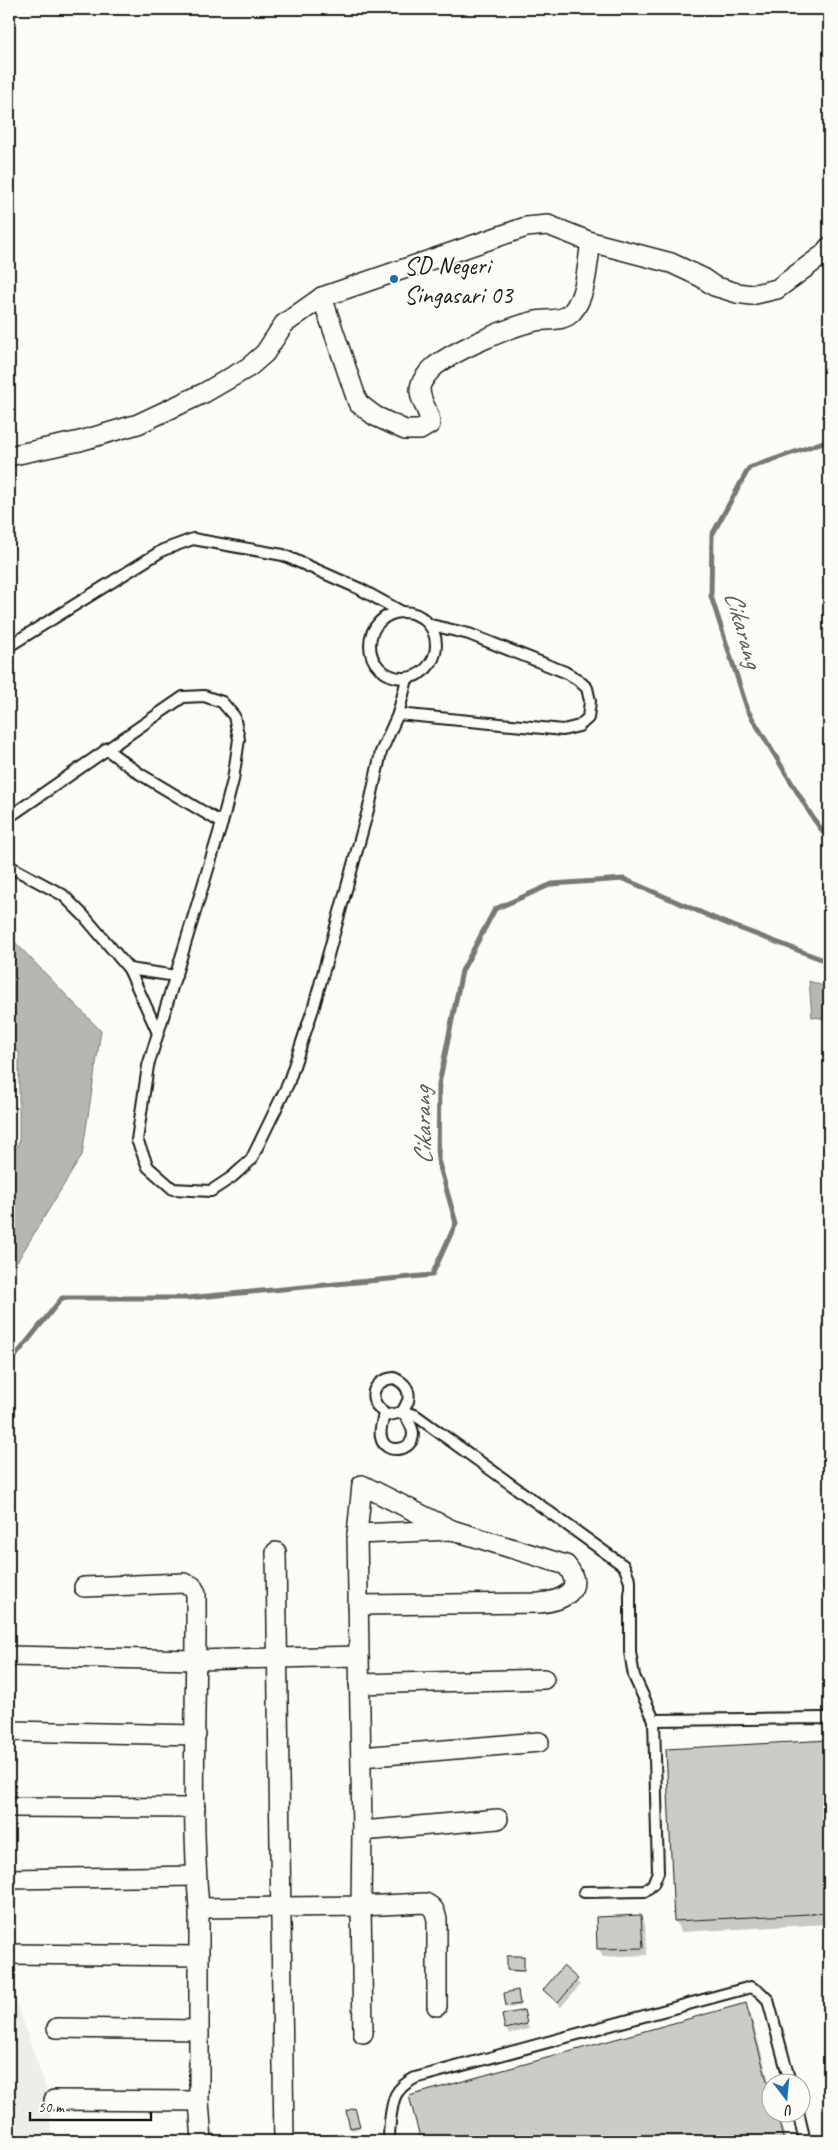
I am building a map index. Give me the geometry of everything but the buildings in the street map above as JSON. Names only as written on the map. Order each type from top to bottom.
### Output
[{"type":"street","points":[[9,456],[80,441],[138,424],[204,393],[249,368],[265,352],[284,324],[322,297],[526,227],[548,226],[591,242],[671,263],[702,277],[714,286],[751,295],[777,289],[824,254],[829,247]]},
{"type":"street","points":[[322,297],[358,403],[375,416],[405,430],[420,430],[430,424],[430,418],[420,395],[421,385],[433,367],[482,341],[535,321],[565,318],[572,312],[579,301],[583,289],[591,242]]},
{"type":"street","points":[[358,1605],[555,1602],[572,1590],[574,1581],[572,1573],[566,1564],[452,1530],[362,1485],[357,1534],[358,1656],[362,1831],[362,2033]]},
{"type":"street","points":[[357,1534],[452,1530]]},
{"type":"street","points":[[276,1552],[284,2141]]},
{"type":"street","points":[[84,1587],[184,1583],[192,1586],[196,1593],[195,1808],[196,1876],[199,1908],[199,2101],[202,2141]]},
{"type":"street","points":[[9,1656],[196,1660],[358,1656]]},
{"type":"street","points":[[359,1684],[544,1680]]},
{"type":"street","points":[[9,1731],[196,1735]]},
{"type":"street","points":[[361,1757],[539,1742]]},
{"type":"street","points":[[9,1807],[195,1808]]},
{"type":"street","points":[[362,1831],[498,1819]]},
{"type":"street","points":[[9,1879],[196,1876]]},
{"type":"street","points":[[199,1908],[361,1906],[425,1903],[432,1906],[437,1920],[437,2006]]},
{"type":"street","points":[[9,1954],[198,1956]]},
{"type":"street","points":[[57,2028],[198,2030]]},
{"type":"street","points":[[54,2100],[199,2101]]},
{"type":"lane","points":[[9,646],[163,550],[194,539],[283,555],[360,589],[400,612],[417,614],[431,625],[469,634],[565,672],[587,688],[590,701],[588,718],[580,726],[563,730],[398,714]]},
{"type":"lane","points":[[400,612],[384,618],[372,631],[370,649],[376,665],[389,676],[407,679],[423,672],[434,659],[437,642],[431,625]]},
{"type":"lane","points":[[9,818],[183,697],[204,696],[222,702],[234,716],[239,739],[233,780],[222,824],[148,1066],[136,1140],[148,1167],[173,1189],[211,1190],[232,1178],[251,1160],[288,1084],[319,988],[370,803],[381,752],[398,714],[407,679]]},
{"type":"lane","points":[[106,749],[140,774],[222,824]]},
{"type":"lane","points":[[9,866],[63,895],[129,968],[158,1033]]},
{"type":"lane","points":[[129,968],[176,976]]},
{"type":"lane","points":[[394,1378],[403,1382],[408,1390],[408,1400],[403,1412],[411,1425],[413,1435],[410,1443],[402,1449],[393,1450],[385,1445],[381,1437],[384,1416],[383,1411],[376,1404],[373,1394],[377,1385],[384,1379],[394,1378]]},
{"type":"lane","points":[[384,1416],[403,1412],[415,1415],[624,1566],[630,1581],[630,1652],[634,1676],[654,1720],[658,1872],[653,1884],[645,1891],[584,1892]]},
{"type":"lane","points":[[654,1720],[824,1718],[829,1720]]},
{"type":"lane","points":[[390,2141],[392,2103],[396,2092],[403,2084],[415,2078],[751,1988],[760,1992],[768,2000],[787,2072]]},
{"type":"lane","points":[[800,2122],[805,2141]]},
{"type":"shaded area","points":[[9,936],[101,1031],[82,1155],[18,1260],[9,1269],[9,1162],[19,1142],[19,1053],[9,1043]]},
{"type":"shaded area","points":[[809,981],[829,988],[829,1019],[812,1017]]},
{"type":"shaded area","points":[[10,1984],[48,2094],[52,2141],[9,2141]]},
{"type":"waterway","name":"Cikarang","points":[[829,440],[749,468],[712,535],[711,596],[748,711],[813,818],[829,840]]},
{"type":"waterway","name":"Cikarang","points":[[9,1364],[62,1298],[187,1298],[432,1275],[456,1223],[438,1160],[439,1084],[462,971],[495,909],[552,884],[624,879],[723,922],[829,962]]},
{"type":"place","name":"SD Negeri Singasari 03","points":[[394,279]]}]
